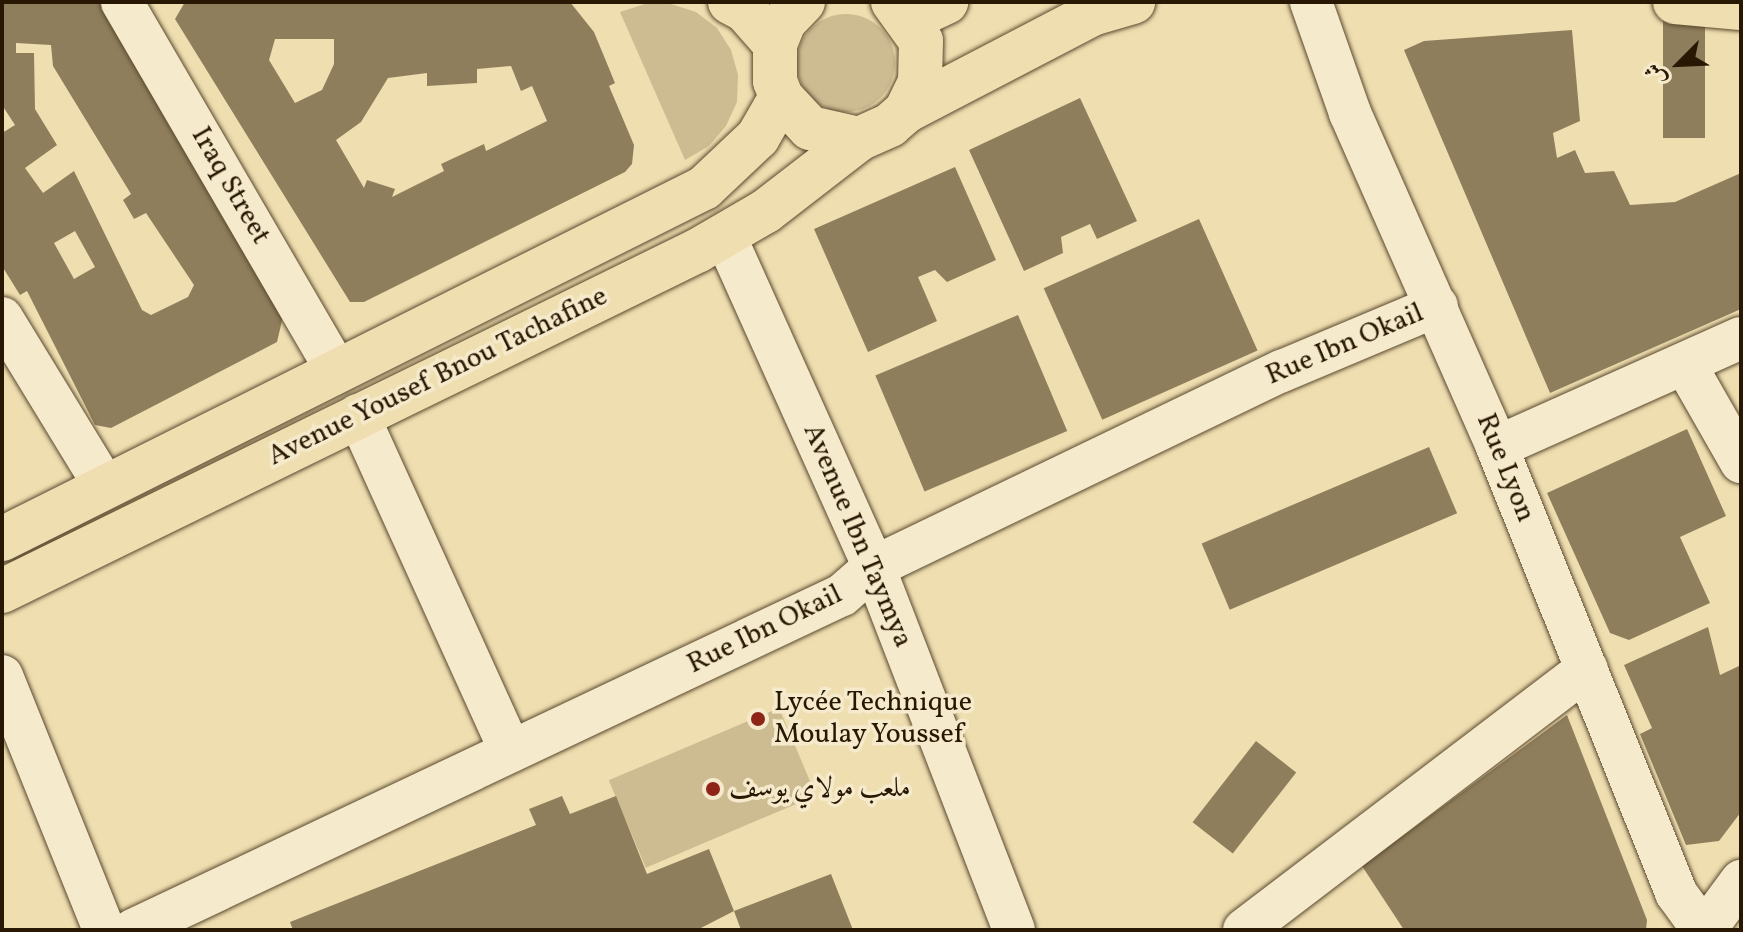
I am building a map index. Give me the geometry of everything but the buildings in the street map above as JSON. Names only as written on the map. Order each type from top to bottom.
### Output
[{"type":"main road","points":[[730,2],[745,10],[775,44]]},
{"type":"main road","points":[[803,2],[784,22],[775,44],[775,81],[781,97],[810,128],[859,139]]},
{"type":"main road","name":"Avenue Yousef Bnou Tachafine","points":[[2,591],[725,236],[826,168],[859,139],[890,125],[906,111],[1092,14],[1133,2]]},
{"type":"main road","points":[[1675,2],[1741,8]]},
{"type":"main road","points":[[906,111],[924,66],[916,8]]},
{"type":"main road","name":"Avenue Yousef Bnou Tachafine","points":[[2,539],[704,188],[758,137],[781,97]]},
{"type":"street","name":"Iraq Street","points":[[122,2],[337,371]]},
{"type":"street","name":"Rue Lyon","points":[[1311,2],[1350,113],[1497,447],[1676,893],[1704,930]]},
{"type":"street","name":"Avenue Ibn Taymya","points":[[725,236],[874,567],[1014,930]]},
{"type":"street","name":"Rue Ibn Okail","points":[[133,930],[842,595],[874,567],[1282,371],[1437,306]]},
{"type":"street","points":[[2,318],[105,487]]},
{"type":"street","points":[[1497,447],[1741,338]]},
{"type":"street","points":[[1685,364],[1741,462]]},
{"type":"street","points":[[358,415],[510,750]]},
{"type":"street","points":[[1244,930],[1587,669]]},
{"type":"street","points":[[2,676],[104,930]]},
{"type":"street","points":[[1704,930],[1741,881]]},
{"type":"shaded area","points":[[645,4],[671,4],[696,12],[717,28],[731,50],[738,75],[737,102],[726,126],[709,146],[685,160],[620,12]]},
{"type":"shaded area","points":[[846,14],[865,18],[880,29],[891,44],[895,63],[891,82],[880,97],[865,108],[846,112],[827,108],[812,97],[801,82],[797,63],[801,44],[812,29],[827,18]]},
{"type":"shaded area","name":"ملعب مولاي يوسف","points":[[779,708],[816,795],[646,868],[609,780]]},
{"type":"place","name":"Lycée Technique Moulay Youssef","points":[[758,719]]},
{"type":"place","name":"ملعب مولاي يوسف","points":[[713,789]]}]
